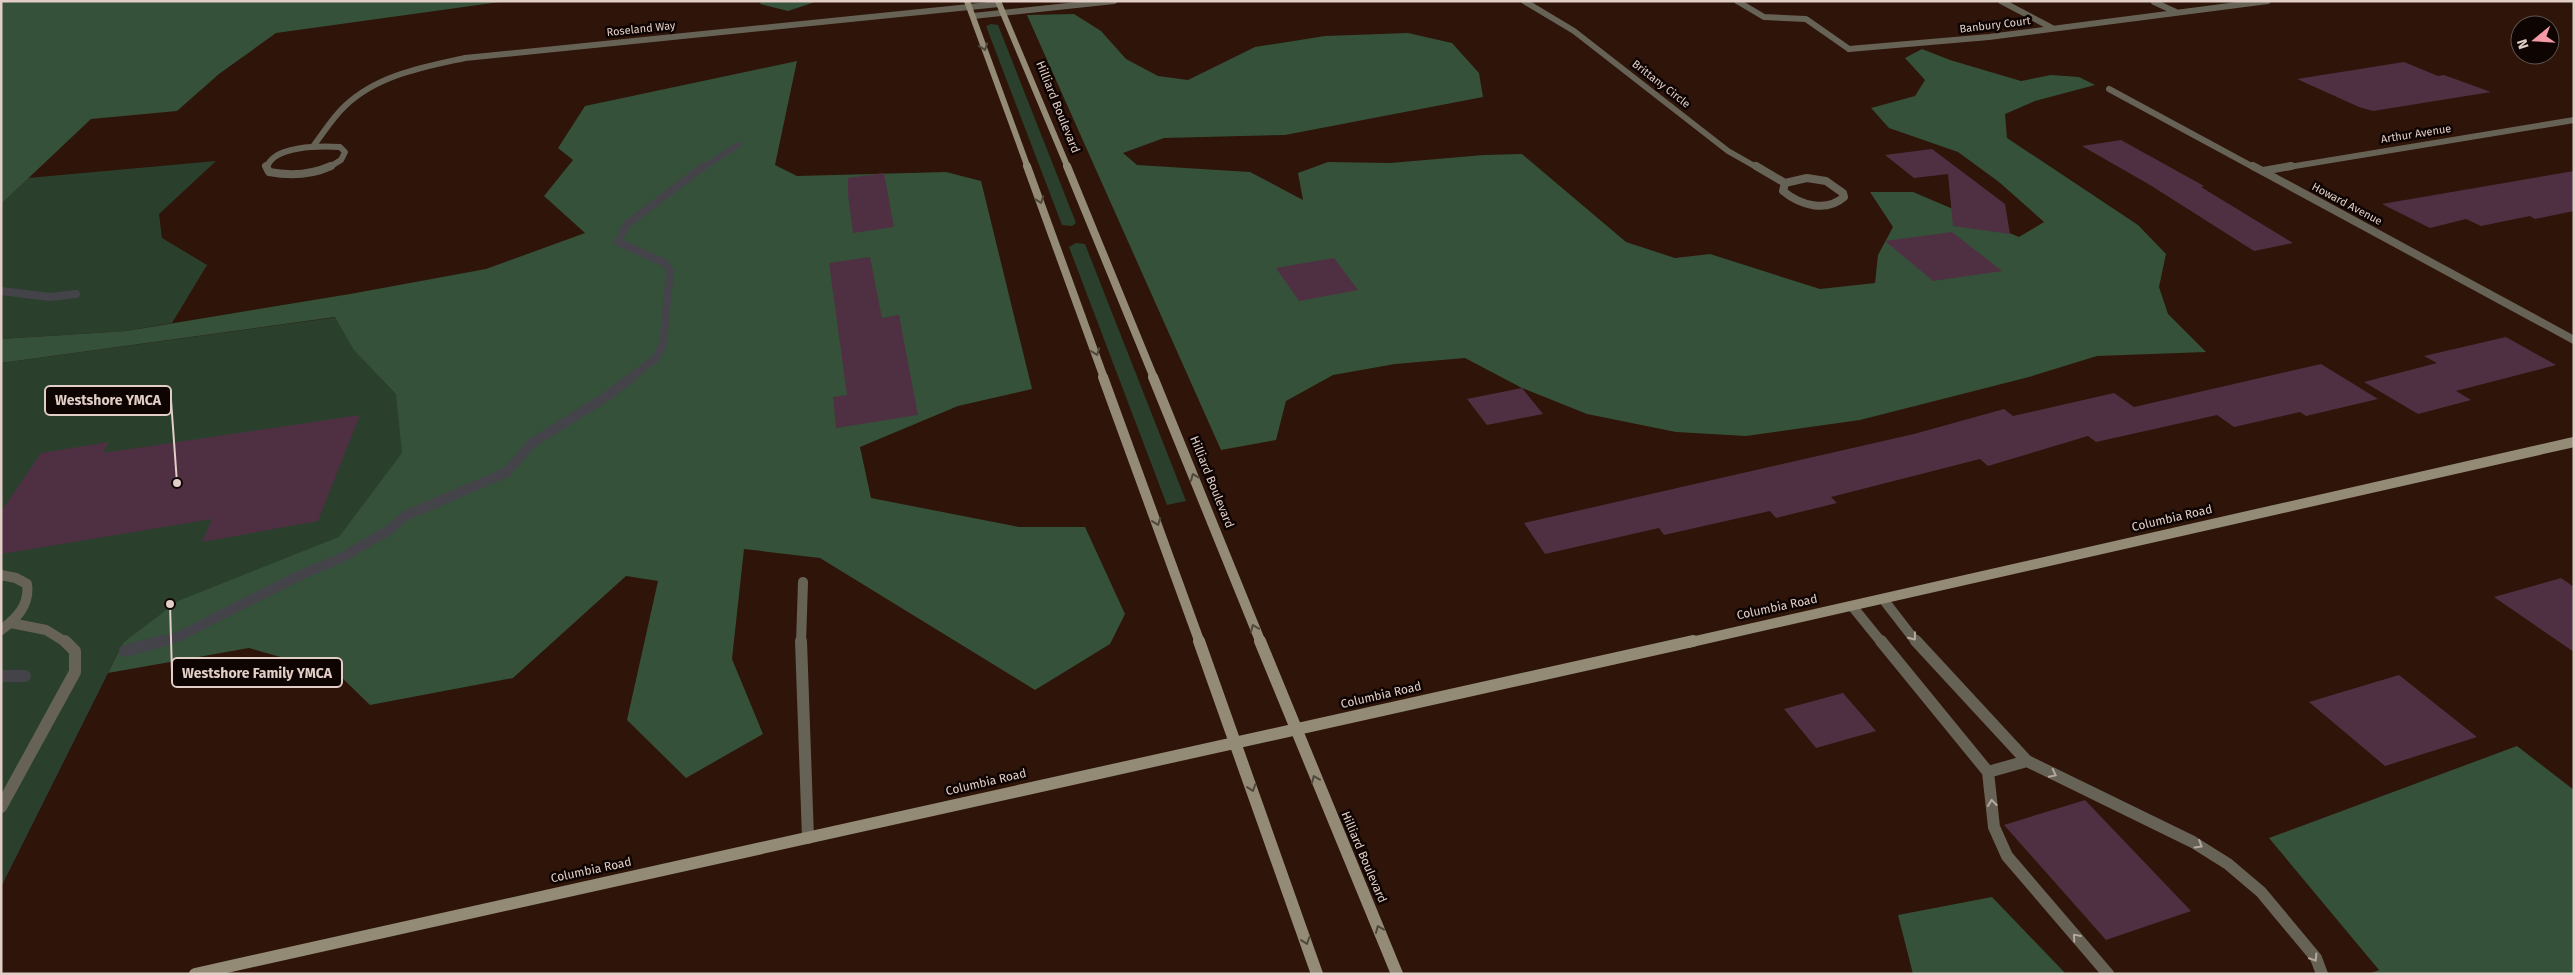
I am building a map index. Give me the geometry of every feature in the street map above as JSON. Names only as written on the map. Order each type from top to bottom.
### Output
[{"type":"main road","name":"Hilliard Boulevard","points":[[1000,6],[1192,471],[1295,730],[1398,974]]},
{"type":"main road","points":[[970,8],[1236,742],[1317,974]]},
{"type":"main road","name":"Columbia Road","points":[[195,974],[1852,606],[2574,442]]},
{"type":"street","name":"Roseland Way","points":[[314,145],[346,105],[373,87],[421,68],[466,58],[970,8],[1114,1]]},
{"type":"street","name":"Brittany Circle","points":[[1524,1],[1574,31],[1728,151],[1785,183],[1807,178],[1826,181],[1840,188],[1844,197],[1840,201],[1825,205],[1804,203],[1788,196],[1783,191],[1782,187],[1785,183]]},
{"type":"street","name":"Banbury Court","points":[[1737,1],[1764,17],[1806,19],[1849,49],[1886,48],[2268,1]]},
{"type":"street","points":[[2001,1],[2052,28]]},
{"type":"street","points":[[2154,2],[2177,12]]},
{"type":"street","name":"Howard Avenue","points":[[2109,89],[2574,340]]},
{"type":"street","name":"Arthur Avenue","points":[[2263,171],[2574,120]]},
{"type":"street","points":[[314,145],[340,147],[345,152],[343,157],[330,166],[308,173],[282,175],[270,172],[266,166],[272,159],[292,150],[314,145]]},
{"type":"street","points":[[1,575],[16,578],[27,584],[30,595],[24,609],[6,627]]},
{"type":"street","points":[[803,582],[801,654],[808,838]]},
{"type":"street","points":[[1883,599],[1928,656],[2026,761],[2193,842],[2228,864],[2261,892],[2316,958],[2322,974]]},
{"type":"street","points":[[1852,606],[1988,772],[1994,826],[2006,856],[2108,974]]},
{"type":"street","points":[[1,807],[75,672],[75,651],[61,636],[38,625],[6,627]]},
{"type":"street","points":[[1988,772],[2026,761]]},
{"type":"green space","points":[[1,1],[507,1],[276,33],[219,74],[177,111],[91,119],[1,204]]},
{"type":"green space","points":[[761,1],[818,1],[788,11],[760,4]]},
{"type":"green space","points":[[1074,14],[1101,31],[1126,59],[1158,76],[1188,80],[1255,47],[1325,36],[1408,33],[1452,43],[1479,73],[1483,97],[1285,135],[1164,138],[1123,153],[1137,165],[1250,172],[1303,200],[1298,173],[1328,162],[1390,163],[1484,155],[1522,154],[1626,242],[1675,258],[1710,254],[1820,289],[1875,283],[1878,255],[1893,227],[1870,192],[1913,192],[2019,237],[2044,222],[1999,182],[1958,152],[1889,128],[1871,108],[1915,96],[1925,80],[1905,58],[1922,49],[1950,60],[2021,81],[2051,75],[2079,77],[2095,85],[2035,101],[2005,114],[2007,138],[2138,225],[2166,254],[2159,287],[2168,314],[2206,352],[2097,356],[2029,377],[1860,420],[1746,436],[1676,432],[1587,414],[1522,388],[1465,358],[1395,364],[1333,375],[1286,401],[1276,440],[1221,450],[1027,15]]},
{"type":"green space","points":[[991,24],[998,25],[1076,223],[1072,226],[1062,225],[986,26]]},
{"type":"green space","points":[[797,61],[775,165],[797,176],[946,172],[981,181],[1032,389],[958,406],[860,447],[871,498],[1019,527],[1085,527],[1125,614],[1110,644],[1035,690],[820,558],[744,549],[732,659],[763,734],[686,778],[627,720],[658,581],[626,576],[513,678],[370,705],[337,673],[249,648],[108,673],[123,643],[178,601],[339,537],[402,453],[396,394],[354,350],[335,317],[1,363],[1,339],[126,331],[350,294],[486,269],[585,233],[544,196],[573,160],[558,148],[585,106]]},
{"type":"green space","points":[[216,161],[159,214],[162,238],[207,265],[172,323],[126,331],[1,339],[1,204],[28,178]]},
{"type":"green space","points":[[1076,243],[1085,244],[1186,501],[1167,505],[1069,247]]},
{"type":"green space","points":[[601,281],[556,565],[123,643],[1,887],[1,363]]},
{"type":"green space","points":[[2517,746],[2574,790],[2574,974],[2368,974],[2379,970],[2269,838]]},
{"type":"green space","points":[[1992,897],[2066,974],[1913,974],[1898,915]]},
{"type":"building","points":[[2404,62],[2438,76],[2444,75],[2491,92],[2373,111],[2359,107],[2297,79]]},
{"type":"building","points":[[2121,140],[2204,186],[2201,187],[2293,243],[2254,251],[2150,185],[2082,146]]},
{"type":"building","points":[[1932,149],[2005,204],[2010,234],[1953,226],[1948,174],[1914,178],[1885,155]]},
{"type":"building","points":[[2574,171],[2574,211],[2535,219],[2530,216],[2481,226],[2466,219],[2430,228],[2382,204]]},
{"type":"building","points":[[884,173],[894,227],[853,233],[848,195],[848,178]]},
{"type":"building","points":[[1952,232],[2002,271],[1933,281],[1885,241]]},
{"type":"building","points":[[870,257],[882,318],[899,315],[918,415],[836,428],[833,397],[847,395],[829,263]]},
{"type":"building","points":[[1334,258],[1358,290],[1299,301],[1276,268]]},
{"type":"building","points":[[2506,337],[2556,365],[2456,391],[2471,400],[2418,414],[2364,382],[2437,363],[2424,356]]},
{"type":"building","points":[[2321,364],[2378,399],[2306,416],[2300,412],[2234,427],[2217,415],[2096,442],[2088,436],[1988,466],[1980,459],[1831,497],[1837,503],[1776,518],[1770,511],[1664,535],[1659,528],[1545,554],[1524,523],[1914,434],[2004,409],[2013,416],[2114,393],[2134,407]]},
{"type":"building","points":[[1522,388],[1543,414],[1487,425],[1467,399]]},
{"type":"building","points":[[360,415],[318,521],[202,542],[212,519],[1,554],[1,512],[41,453],[109,442],[103,453]]},
{"type":"building","points":[[2561,578],[2574,587],[2574,652],[2494,597]]},
{"type":"building","points":[[2399,675],[2477,737],[2385,766],[2309,702]]},
{"type":"building","points":[[1843,693],[1876,731],[1816,748],[1784,709]]},
{"type":"building","points":[[2085,800],[2191,911],[2106,940],[2004,825]]},
{"type":"waterway","points":[[702,168],[738,145]]},
{"type":"waterway","points":[[630,378],[656,358],[663,344],[670,271],[665,263],[618,242],[626,225],[704,166]]},
{"type":"waterway","points":[[1,291],[50,297],[76,294]]},
{"type":"waterway","points":[[157,643],[178,637],[294,578],[343,557],[389,530],[405,516],[507,472],[532,443],[607,396],[632,377]]},
{"type":"waterway","points":[[125,651],[162,641]]},
{"type":"waterway","points":[[1,676],[25,676]]},
{"type":"place","name":"Westshore YMCA","points":[[177,483]]},
{"type":"place","name":"Westshore Family YMCA","points":[[170,604]]}]
